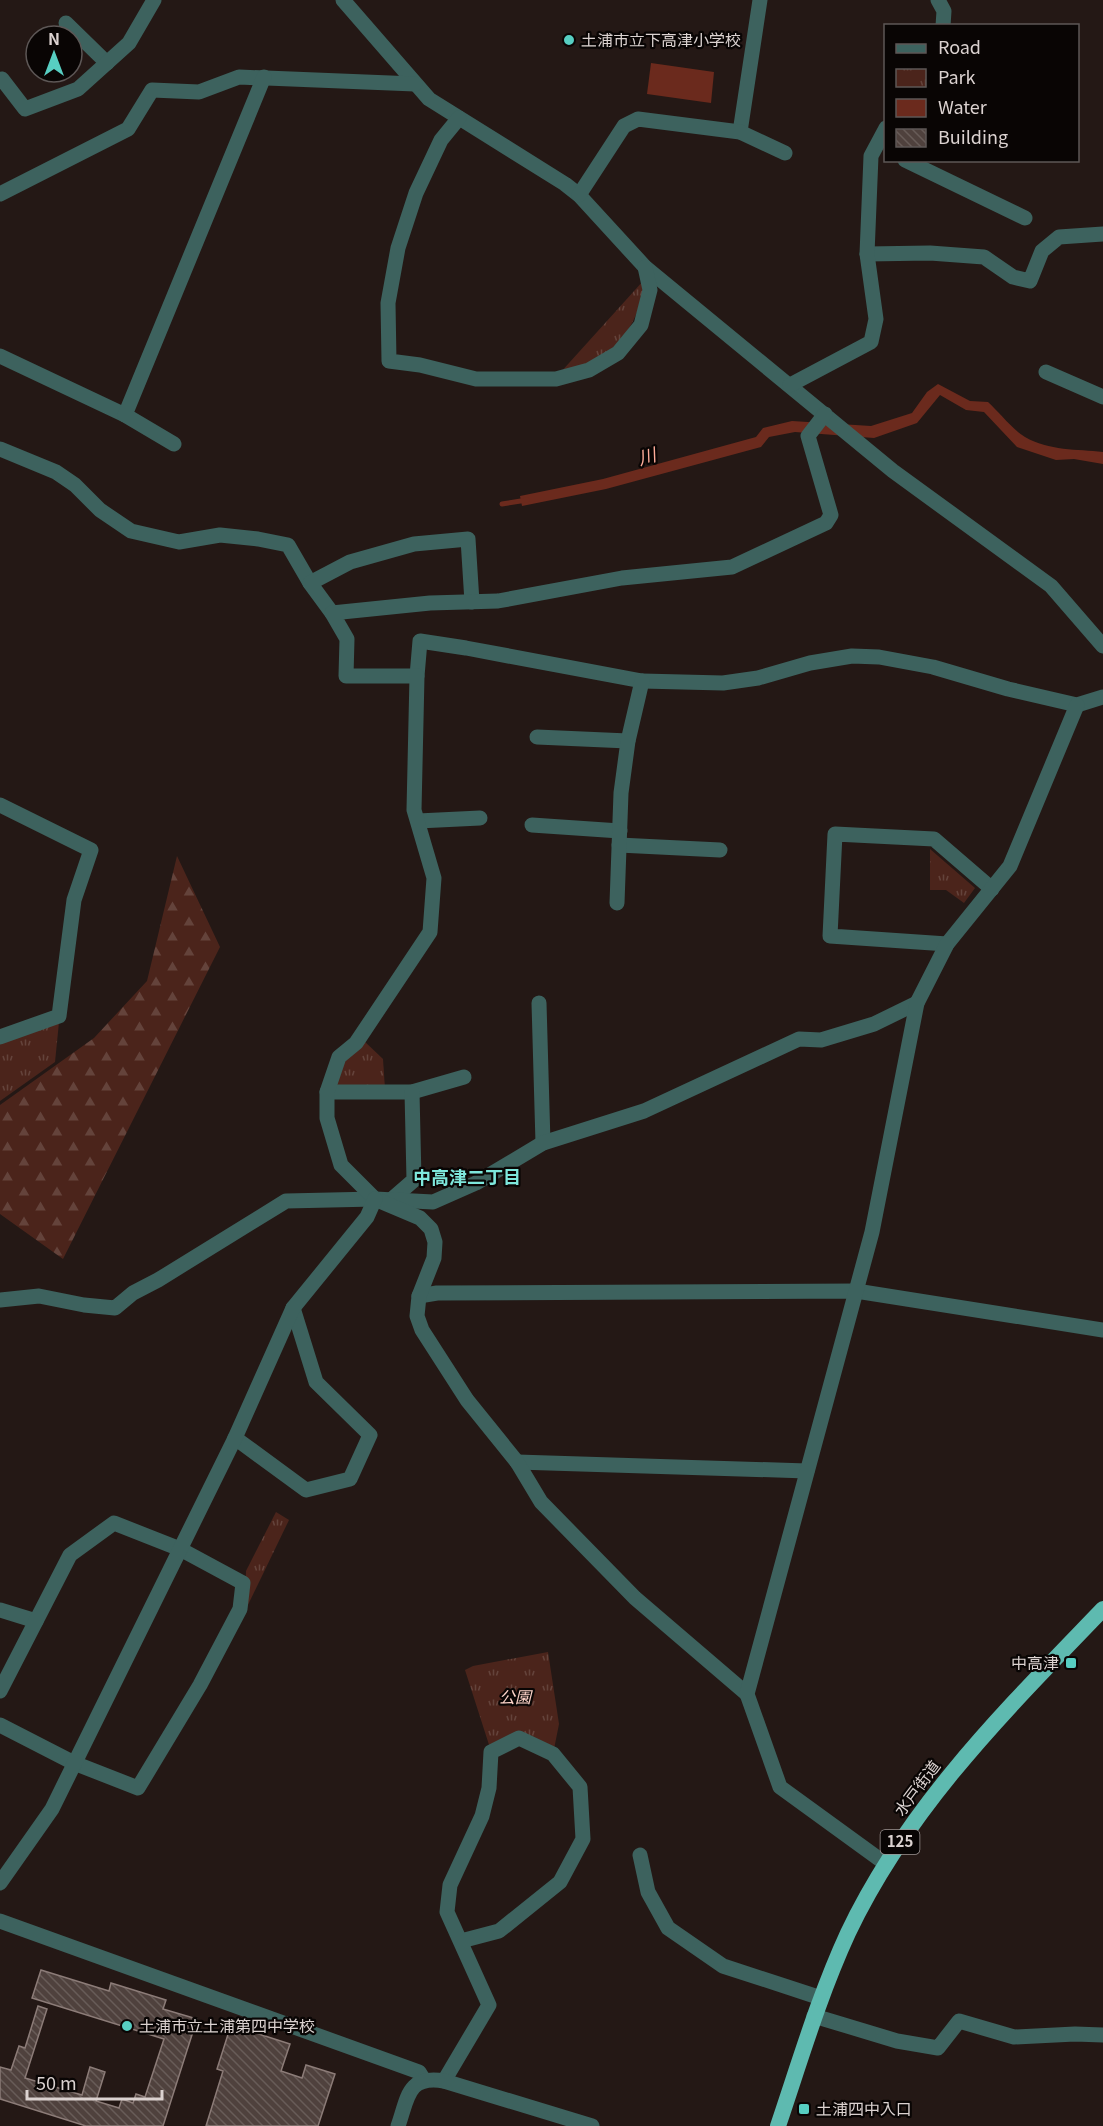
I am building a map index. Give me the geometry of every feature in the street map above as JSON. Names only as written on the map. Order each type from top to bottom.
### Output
[{"type":"highway","name":"水戸街道","points":[[778,2126],[821,1998],[849,1932],[886,1864],[925,1806],[990,1726],[1103,1609]]},
{"type":"street","points":[[343,0],[429,99],[579,195],[645,267],[893,471],[1051,586],[1102,642]]},
{"type":"street","points":[[740,132],[759,0]]},
{"type":"street","points":[[938,0],[944,10],[943,24]]},
{"type":"street","points":[[2,79],[25,109],[78,88],[129,43],[151,1]]},
{"type":"street","points":[[66,23],[107,63]]},
{"type":"street","points":[[0,194],[128,129],[152,90],[199,92],[239,76],[415,84]]},
{"type":"street","points":[[125,415],[264,77]]},
{"type":"street","points":[[459,118],[441,140],[416,193],[398,248],[388,303],[389,362],[420,365],[476,379],[556,379],[589,370],[618,353],[641,325],[650,290],[645,267]]},
{"type":"street","points":[[579,195],[624,126],[638,119],[740,132],[784,153]]},
{"type":"street","points":[[790,385],[871,342],[876,319],[867,254],[871,156],[881,149],[884,133]]},
{"type":"street","points":[[908,162],[1024,218]]},
{"type":"street","points":[[867,254],[930,253],[984,257],[1013,277],[1030,281],[1042,251],[1059,237],[1103,234]]},
{"type":"street","points":[[0,356],[125,415],[174,444]]},
{"type":"street","points":[[1046,372],[1103,397]]},
{"type":"street","points":[[332,613],[430,603],[498,601],[622,578],[732,567],[826,524],[831,514],[808,436],[825,414]]},
{"type":"street","points":[[0,449],[56,472],[75,485],[100,510],[131,531],[179,542],[220,536],[258,539],[288,545],[347,639],[346,676],[417,676]]},
{"type":"street","points":[[310,583],[350,562],[414,544],[468,539],[472,602]]},
{"type":"street","points":[[886,1864],[780,1787],[747,1694],[634,1598],[541,1502],[517,1462],[467,1400],[422,1330],[417,1316],[418,1296],[434,1258],[435,1242],[431,1229],[420,1218],[375,1199],[341,1165],[327,1118],[327,1092],[339,1057],[356,1043],[430,932],[434,878],[414,810],[420,641],[642,681],[723,682],[758,678],[810,663],[852,656],[879,657],[933,667],[1008,689],[1077,705],[1103,697]]},
{"type":"street","points":[[617,903],[621,792],[628,741],[642,681]]},
{"type":"street","points":[[747,1694],[872,1232],[917,1003],[947,944],[1010,866],[1077,705]]},
{"type":"street","points":[[537,737],[628,741]]},
{"type":"street","points":[[0,805],[91,850],[74,900],[59,1016],[0,1037]]},
{"type":"street","points":[[418,821],[480,818]]},
{"type":"street","points":[[532,825],[720,850]]},
{"type":"street","points":[[947,944],[830,936],[835,834],[934,839],[992,889]]},
{"type":"street","points":[[539,1003],[543,1143]]},
{"type":"street","points":[[0,1300],[39,1296],[84,1305],[115,1308],[133,1293],[286,1202],[375,1199],[433,1202],[476,1183],[543,1143],[644,1112],[799,1039],[821,1040],[874,1024],[917,1003]]},
{"type":"street","points":[[327,1092],[412,1092],[464,1077]]},
{"type":"street","points":[[391,1200],[414,1180],[412,1092]]},
{"type":"street","points":[[0,1883],[52,1809],[235,1438],[293,1308],[367,1217],[375,1199]]},
{"type":"street","points":[[418,1296],[449,1293],[856,1292],[1103,1330]]},
{"type":"street","points":[[235,1438],[306,1490],[350,1479],[370,1435],[316,1382],[293,1308]]},
{"type":"street","points":[[517,1462],[807,1471]]},
{"type":"street","points":[[0,1692],[70,1554],[114,1523],[180,1549],[243,1583],[240,1609],[200,1685],[138,1788],[74,1762],[0,1725]]},
{"type":"street","points":[[0,1610],[36,1621]]},
{"type":"street","points":[[444,2081],[489,2005],[447,1912],[450,1885],[482,1816],[489,1788],[491,1752],[519,1738],[553,1755],[580,1787],[583,1839],[560,1882],[499,1931],[461,1941]]},
{"type":"street","points":[[640,1855],[648,1892],[668,1928],[723,1966],[821,1998]]},
{"type":"street","points":[[0,1921],[419,2072],[424,2080]]},
{"type":"street","points":[[814,2016],[897,2041],[938,2048],[959,2021],[1014,2037],[1103,2035]]},
{"type":"street","points":[[398,2126],[412,2088],[429,2079],[444,2081],[592,2126]]},
{"type":"green space","points":[[644,280],[635,316],[626,333],[614,347],[596,359],[560,373]]},
{"type":"green space","points":[[930,849],[975,888],[964,903],[946,890],[930,890]]},
{"type":"green space","points":[[177,856],[220,947],[63,1259],[0,1214],[0,1105],[94,1038],[147,981]]},
{"type":"green space","points":[[59,1022],[55,1062],[0,1101],[0,1042]]},
{"type":"green space","points":[[363,1040],[383,1059],[385,1089],[333,1088],[344,1060]]},
{"type":"green space","points":[[276,1512],[289,1520],[245,1611],[246,1571]]},
{"type":"green space","name":"公園","points":[[548,1652],[559,1724],[553,1754],[519,1737],[491,1751],[465,1670],[473,1666]]},
{"type":"water","points":[[651,63],[714,72],[711,103],[647,94]]},
{"type":"water","points":[[938,384],[970,401],[988,402],[1016,430],[1034,442],[1063,449],[1103,452],[1103,464],[1074,459],[1056,460],[1017,447],[984,412],[966,410],[940,395],[917,423],[874,438],[795,432],[769,437],[761,447],[606,489],[522,506],[520,496],[603,479],[756,437],[763,428],[792,421],[871,426],[912,413],[927,392]]},
{"type":"building","points":[[41,1970],[109,1991],[111,1983],[166,2000],[163,2009],[197,2019],[163,2126],[86,2126],[0,2099],[0,2067],[11,2070],[19,2046],[25,2048],[38,2006],[47,2009],[25,2078],[82,2095],[90,2067],[105,2072],[96,2101],[119,2108],[122,2099],[133,2103],[136,2094],[145,2097],[164,2039],[32,1998]]},
{"type":"building","points":[[231,2025],[290,2044],[281,2071],[302,2078],[306,2065],[335,2074],[318,2126],[206,2126],[223,2071],[217,2069]]},
{"type":"waterway","name":"川","points":[[502,504],[527,500]]},
{"type":"place","name":"土浦市立下高津小学校","points":[[569,40]]},
{"type":"place","name":"中高津","points":[[1071,1663]]},
{"type":"place","name":"土浦市立土浦第四中学校","points":[[127,2026]]},
{"type":"place","name":"土浦四中入口","points":[[804,2109]]},
{"type":"district","name":"中高津二丁目","points":[[467,1178]]}]
